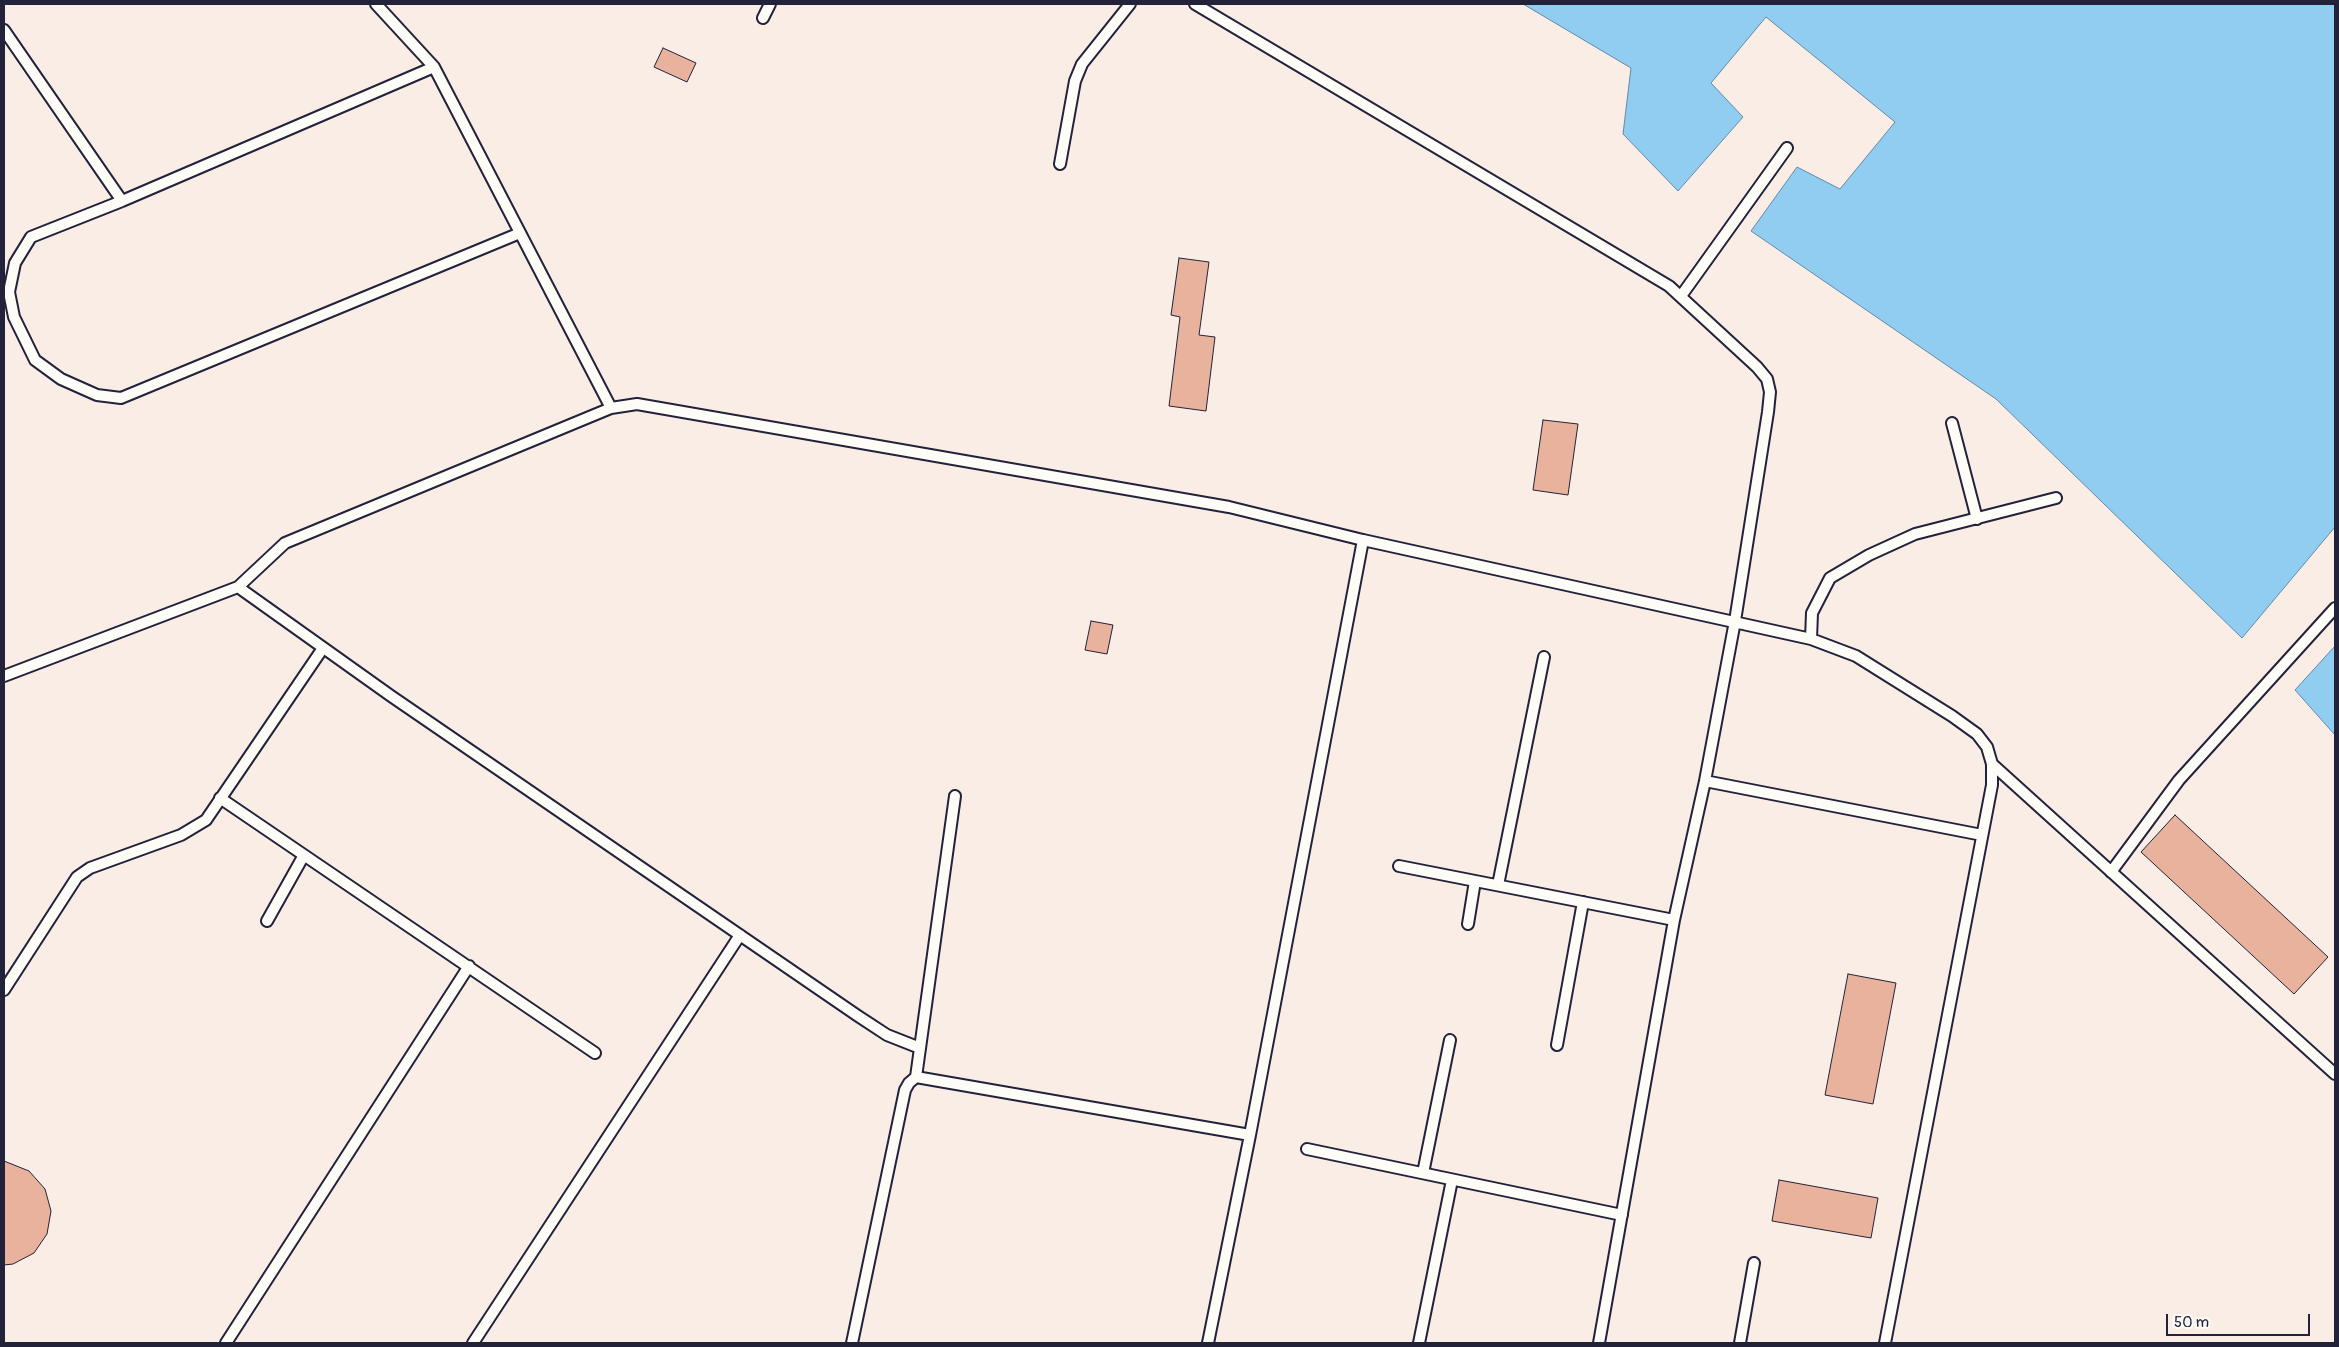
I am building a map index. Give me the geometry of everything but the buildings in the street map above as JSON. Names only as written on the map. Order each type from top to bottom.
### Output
[{"type":"lane","points":[[376,4],[434,67],[611,408]]},
{"type":"lane","points":[[763,18],[770,4]]},
{"type":"lane","points":[[1060,164],[1078,72],[1100,40],[1130,4]]},
{"type":"lane","points":[[1195,4],[1669,286],[1757,367],[1767,379],[1770,392],[1735,621],[1705,781],[1674,920],[1599,1343]]},
{"type":"lane","points":[[4,30],[122,201]]},
{"type":"lane","points":[[434,67],[122,201],[31,237],[14,262],[9,292],[14,317],[35,360],[70,383],[97,395],[121,398],[520,233]]},
{"type":"lane","points":[[1681,296],[1786,148]]},
{"type":"lane","points":[[4,676],[238,587],[285,543],[611,408],[637,404],[1220,505],[1363,540],[1811,639],[1856,656],[1952,716],[1977,734],[1987,747],[1992,764],[1992,785],[1885,1343]]},
{"type":"lane","points":[[1952,423],[1977,519]]},
{"type":"lane","points":[[1811,639],[1812,613],[1830,578],[1869,555],[1915,534],[2056,498]]},
{"type":"lane","points":[[1208,1343],[1250,1134],[1363,540]]},
{"type":"lane","points":[[238,587],[323,648],[880,1030],[920,1048]]},
{"type":"lane","points":[[2111,872],[2179,780],[2335,608]]},
{"type":"lane","points":[[4,990],[77,877],[90,868],[181,835],[206,820],[323,648]]},
{"type":"lane","points":[[1498,886],[1544,657]]},
{"type":"lane","points":[[1992,764],[2335,1074]]},
{"type":"lane","points":[[1705,781],[1982,836]]},
{"type":"lane","points":[[852,1343],[905,1090],[908,1083],[916,1077],[955,796]]},
{"type":"lane","points":[[220,798],[595,1053]]},
{"type":"lane","points":[[267,921],[304,855]]},
{"type":"lane","points":[[1399,866],[1674,920]]},
{"type":"lane","points":[[1468,924],[1475,881]]},
{"type":"lane","points":[[1557,1045],[1583,902]]},
{"type":"lane","points":[[473,1343],[740,935]]},
{"type":"lane","points":[[226,1343],[469,966]]},
{"type":"lane","points":[[1423,1173],[1450,1040]]},
{"type":"lane","points":[[916,1077],[1250,1134]]},
{"type":"lane","points":[[1307,1149],[1622,1215]]},
{"type":"lane","points":[[1419,1343],[1452,1180]]},
{"type":"lane","points":[[1740,1343],[1754,1263]]},
{"type":"water","points":[[1523,4],[2335,4],[2335,527],[2242,638],[1996,399],[1751,231],[1797,167],[1840,189],[1895,122],[1766,17],[1711,83],[1743,117],[1678,191],[1623,134],[1631,68]]},
{"type":"water","points":[[2335,646],[2335,735],[2295,690]]}]
